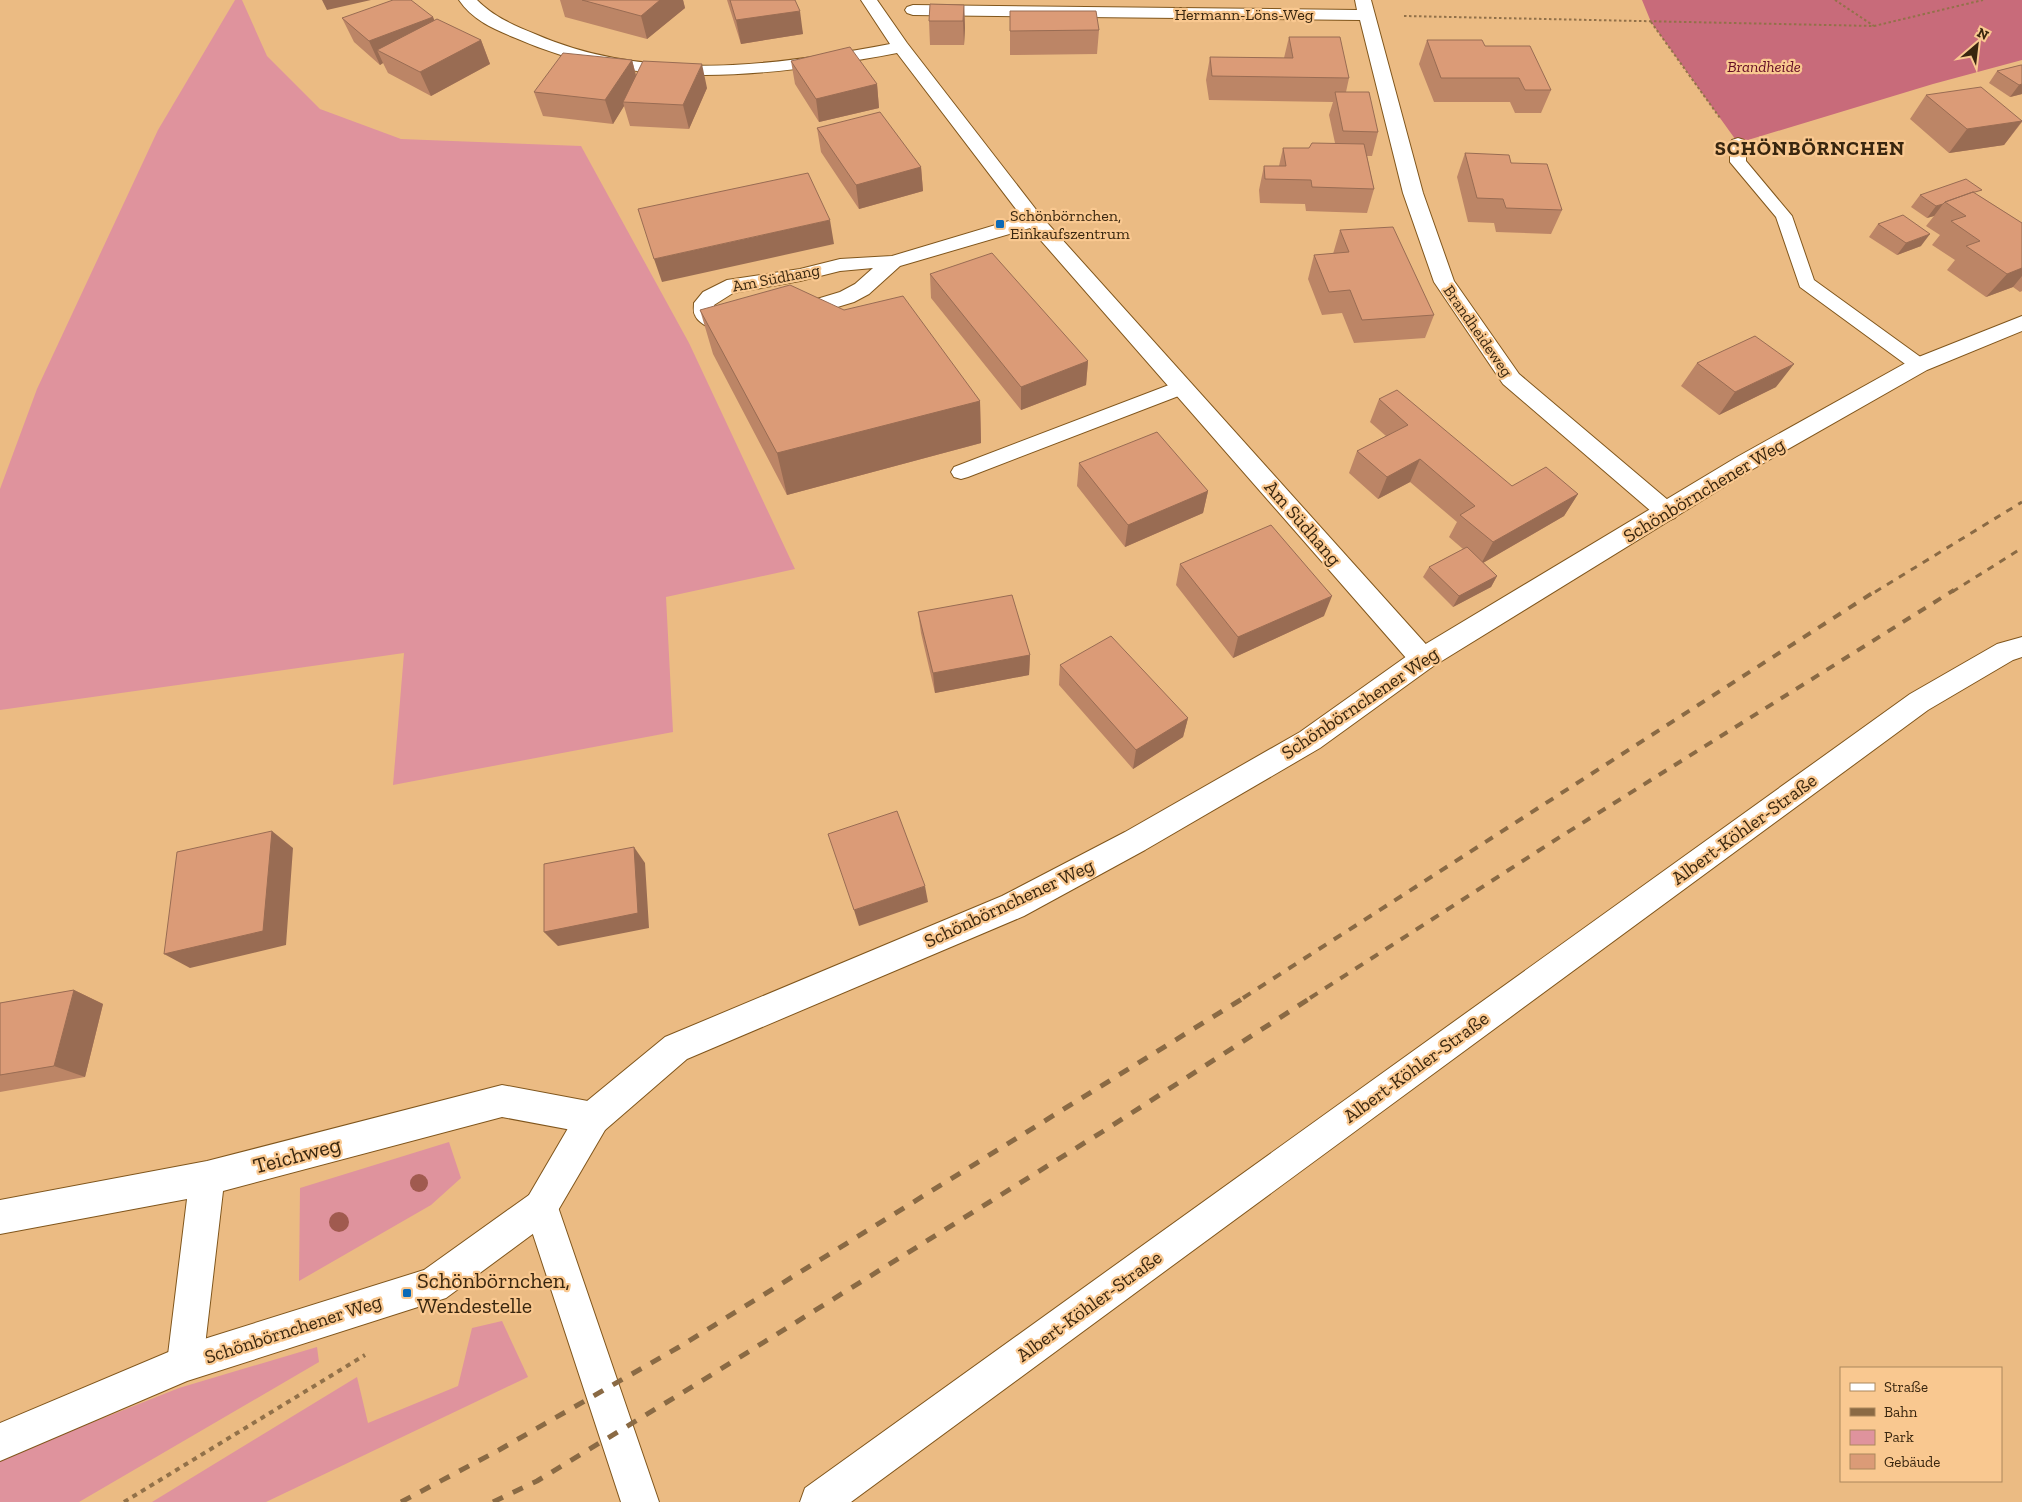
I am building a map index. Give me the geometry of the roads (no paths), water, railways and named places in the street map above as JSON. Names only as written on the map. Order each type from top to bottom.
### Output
[{"type":"street","points":[[467,0],[487,18],[523,36],[570,53],[625,64],[679,69],[743,70],[809,63],[901,46]]},
{"type":"street","name":"Am Südhang","points":[[869,0],[901,46],[1034,220],[1423,659]]},
{"type":"street","name":"Hermann-Löns-Weg","points":[[913,10],[1041,6],[1364,7]]},
{"type":"street","name":"Brandheideweg","points":[[1364,7],[1413,193],[1444,282],[1511,379],[1667,512]]},
{"type":"street","name":"Am Südhang","points":[[754,325],[734,328],[711,320],[705,314],[704,302],[717,292],[728,287],[800,275],[840,265],[866,262],[893,262],[1034,220]]},
{"type":"street","name":"Am Südhang","points":[[779,317],[847,297],[862,289],[893,262]]},
{"type":"street","name":"Schönbörnchener Weg","points":[[0,1442],[185,1363],[433,1286],[542,1207],[593,1118],[676,1048],[1013,906],[1135,841],[1310,740],[1423,659],[1745,463],[1919,365],[2022,323]]},
{"type":"street","name":"Albert-Köhler-Straße","points":[[819,1502],[1918,702],[2006,651],[2022,647]]},
{"type":"street","name":"Teichweg","points":[[0,1217],[207,1178],[502,1101],[593,1118]]},
{"type":"street","points":[[185,1363],[207,1178]]},
{"type":"street","points":[[542,1207],[640,1502]]},
{"type":"lane","points":[[1738,143],[1738,162],[1784,216],[1806,283],[1919,365]]},
{"type":"lane","points":[[961,472],[1182,387]]},
{"type":"railway","points":[[1875,592],[2022,502]]},
{"type":"railway","points":[[1952,592],[2022,548]]},
{"type":"railway","points":[[1243,998],[1877,590]]},
{"type":"railway","points":[[1310,998],[1552,842],[1954,590]]},
{"type":"railway","points":[[401,1502],[499,1450],[679,1347],[1245,997]]},
{"type":"railway","points":[[493,1502],[537,1481],[695,1385],[1102,1132],[1312,997]]},
{"type":"place","name":"Schönbörnchen, Einkaufszentrum","points":[[1000,224]]},
{"type":"place","name":"Schönbörnchen, Wendestelle","points":[[407,1293]]},
{"type":"district","name":"SCHÖNBÖRNCHEN","points":[[1810,148]]},
{"type":"park label","name":"Brandheide","points":[[1764,66]]}]
